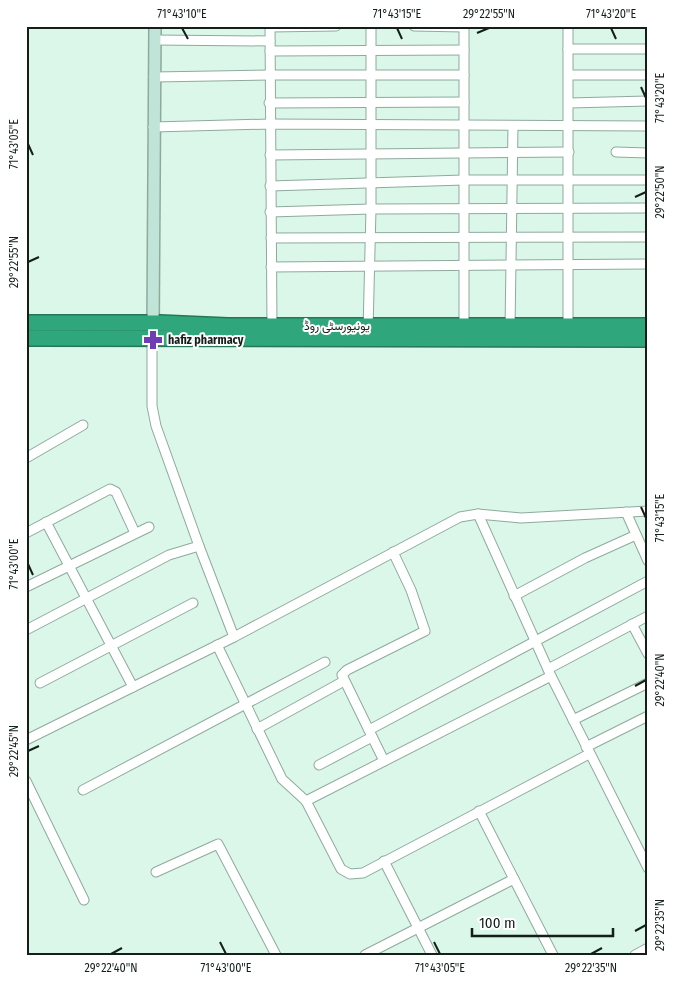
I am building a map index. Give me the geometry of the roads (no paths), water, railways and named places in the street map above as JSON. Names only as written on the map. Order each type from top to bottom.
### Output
[{"type":"highway","name":"یونیورسٹی روڈ","points":[[26,323],[153,330],[509,333],[648,339]]},
{"type":"highway","name":"یونیورسٹی روڈ","points":[[368,332],[464,326],[509,333],[568,326],[648,326]]},
{"type":"highway","name":"یونیورسٹی روڈ","points":[[26,338],[153,330]]},
{"type":"street","points":[[155,26],[152,406],[155,420],[199,546],[234,637]]},
{"type":"street","points":[[272,332],[269,124],[270,27],[336,26]]},
{"type":"street","points":[[368,332],[371,236],[371,26]]},
{"type":"street","points":[[414,26],[464,26],[464,326]]},
{"type":"street","points":[[568,26],[568,326]]},
{"type":"street","points":[[155,40],[270,46],[464,50]]},
{"type":"street","points":[[568,49],[648,50]]},
{"type":"street","points":[[154,77],[270,74],[464,75]]},
{"type":"street","points":[[569,75],[648,75]]},
{"type":"street","points":[[569,103],[648,101]]},
{"type":"street","points":[[269,103],[464,102]]},
{"type":"street","points":[[153,127],[269,124],[648,126]]},
{"type":"street","points":[[509,333],[513,126]]},
{"type":"street","points":[[270,155],[569,152]]},
{"type":"street","points":[[616,152],[648,153]]},
{"type":"street","points":[[270,186],[464,180],[648,180]]},
{"type":"street","points":[[270,212],[371,209],[569,210],[648,208]]},
{"type":"street","points":[[271,238],[371,236],[464,238],[648,237]]},
{"type":"street","points":[[271,266],[648,264]]},
{"type":"street","points":[[26,458],[83,425]]},
{"type":"street","points":[[26,533],[110,489],[113,489],[135,533]]},
{"type":"street","points":[[26,740],[234,637],[460,517],[478,514],[521,518],[648,511]]},
{"type":"street","points":[[626,512],[648,561]]},
{"type":"street","points":[[478,514],[549,672],[647,866]]},
{"type":"street","points":[[46,522],[67,566],[133,687]]},
{"type":"street","points":[[26,587],[148,527]]},
{"type":"street","points":[[514,596],[585,558],[636,535]]},
{"type":"street","points":[[26,630],[168,555],[199,546]]},
{"type":"street","points":[[384,761],[342,675],[347,670],[425,631],[411,590],[393,552]]},
{"type":"street","points":[[319,765],[371,733],[599,605],[648,581]]},
{"type":"street","points":[[40,683],[193,604]]},
{"type":"street","points":[[306,801],[549,672],[648,616]]},
{"type":"street","points":[[632,624],[648,654]]},
{"type":"street","points":[[216,645],[285,784],[306,801],[341,869],[350,874],[363,873],[479,811],[648,716]]},
{"type":"street","points":[[83,790],[325,662]]},
{"type":"street","points":[[257,729],[344,681]]},
{"type":"street","points":[[573,720],[648,683]]},
{"type":"street","points":[[26,781],[84,900]]},
{"type":"street","points":[[479,811],[553,955]]},
{"type":"street","points":[[156,872],[218,844],[276,955]]},
{"type":"street","points":[[384,861],[432,955]]},
{"type":"street","points":[[365,955],[514,879]]},
{"type":"street","points":[[635,955],[648,948]]},
{"type":"place","name":"hafiz pharmacy","points":[[153,340]]}]
